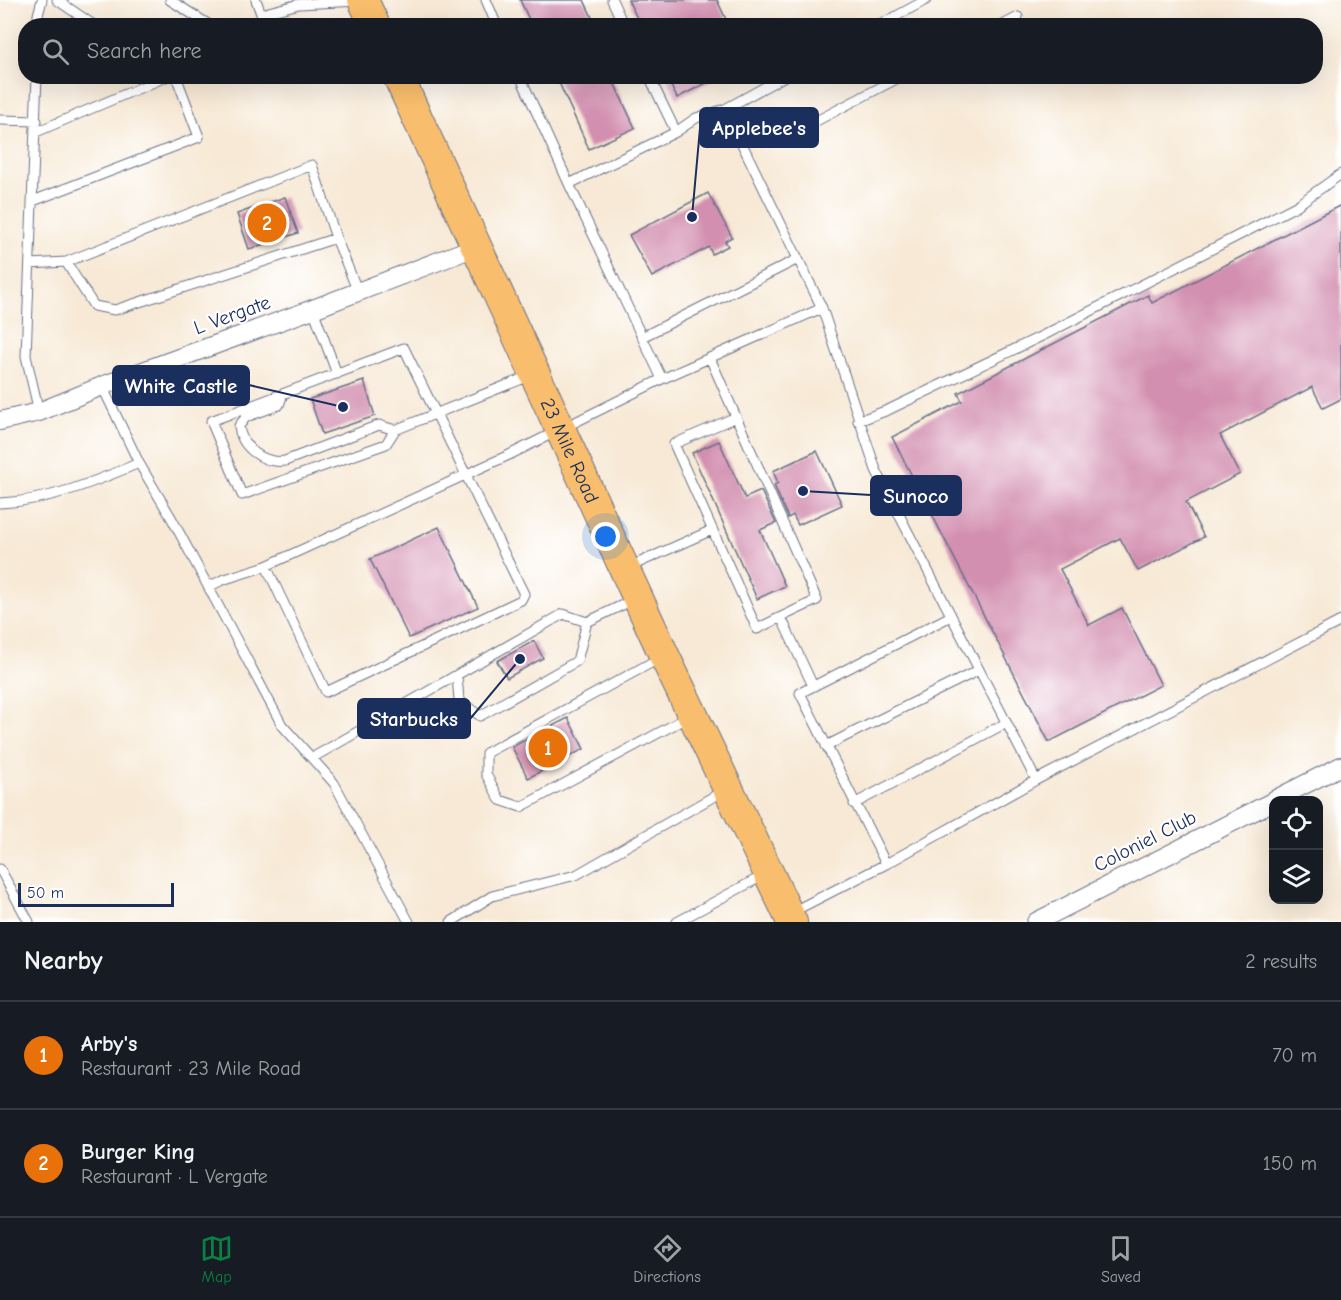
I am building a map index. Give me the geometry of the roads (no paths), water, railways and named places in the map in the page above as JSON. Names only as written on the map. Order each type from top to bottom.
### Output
[{"type":"main road","name":"23 Mile Road","points":[[402,84],[664,655],[791,918]]},
{"type":"street","name":"L Vergate","points":[[0,421],[39,412],[102,386],[478,246]]},
{"type":"street","name":"Coloniel Club","points":[[1284,796],[1341,766]]},
{"type":"street","name":"Coloniel Club","points":[[1036,922],[1269,804]]},
{"type":"lane","points":[[38,18],[42,0]]},
{"type":"lane","points":[[57,0],[83,18]]},
{"type":"lane","points":[[170,0],[198,18]]},
{"type":"lane","points":[[256,0],[262,18]]},
{"type":"lane","points":[[486,0],[494,18]]},
{"type":"lane","points":[[612,0],[620,18]]},
{"type":"lane","points":[[893,18],[926,0]]},
{"type":"lane","points":[[261,14],[299,4],[367,9]]},
{"type":"lane","points":[[38,84],[26,356],[39,412]]},
{"type":"lane","points":[[36,132],[149,84]]},
{"type":"lane","points":[[33,201],[199,137],[179,84]]},
{"type":"lane","points":[[524,84],[662,379]]},
{"type":"lane","points":[[653,84],[676,132]]},
{"type":"lane","points":[[569,184],[676,132],[696,118],[724,109],[769,84]]},
{"type":"lane","points":[[803,128],[887,84]]},
{"type":"lane","points":[[724,109],[822,308],[876,470],[1036,780]]},
{"type":"lane","points":[[0,120],[37,121]]},
{"type":"lane","points":[[30,264],[66,262],[312,165],[336,238],[358,292]]},
{"type":"lane","points":[[858,421],[888,410],[1044,335],[1296,206],[1341,174]]},
{"type":"lane","points":[[66,262],[94,306],[115,310],[336,238]]},
{"type":"lane","points":[[642,337],[798,259]]},
{"type":"lane","points":[[209,587],[222,580],[266,566],[466,475],[662,379],[822,308]]},
{"type":"lane","points":[[313,309],[337,375]]},
{"type":"lane","points":[[266,566],[326,692],[521,600],[524,594],[436,413],[404,348],[211,421],[242,495],[386,444],[395,430],[436,413],[535,374]]},
{"type":"lane","points":[[710,358],[817,600],[757,629],[674,444],[736,417]]},
{"type":"lane","points":[[102,386],[139,464],[172,519],[282,725],[334,783],[409,922]]},
{"type":"lane","points":[[284,394],[279,405],[246,417],[238,426],[239,434],[244,441],[266,460],[285,461],[379,425],[395,430]]},
{"type":"lane","points":[[0,504],[26,502],[87,485],[139,464]]},
{"type":"lane","points":[[625,569],[712,530]]},
{"type":"lane","points":[[312,758],[563,614],[587,622],[638,597]]},
{"type":"lane","points":[[886,864],[800,693],[951,616]]},
{"type":"lane","points":[[781,617],[813,686]]},
{"type":"lane","points":[[791,918],[1036,780],[1341,621]]},
{"type":"lane","points":[[457,676],[459,700],[480,716],[577,660],[587,622]]},
{"type":"lane","points":[[664,655],[486,753],[486,774],[500,800],[521,807],[692,714]]},
{"type":"lane","points":[[826,746],[979,670]]},
{"type":"lane","points":[[854,804],[1006,723]]},
{"type":"lane","points":[[451,922],[492,896],[576,875],[728,789]]},
{"type":"lane","points":[[0,869],[29,922]]},
{"type":"lane","points":[[677,922],[768,873]]},
{"type":"place","name":"Applebee's","points":[[692,217]]},
{"type":"place","name":"Burger King","points":[[267,223]]},
{"type":"place","name":"White Castle","points":[[343,407]]},
{"type":"place","name":"Sunoco","points":[[803,491]]},
{"type":"place","name":"Starbucks","points":[[520,659]]},
{"type":"place","name":"Arby's","points":[[548,748]]}]
